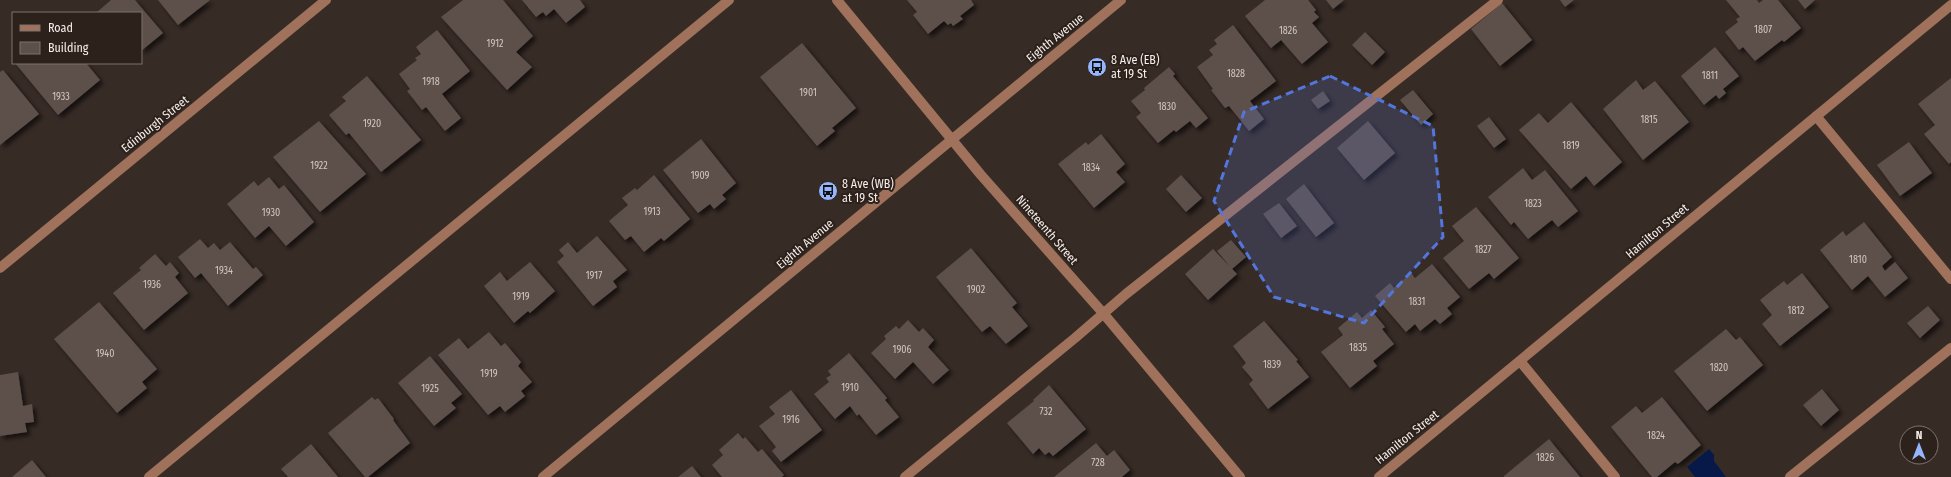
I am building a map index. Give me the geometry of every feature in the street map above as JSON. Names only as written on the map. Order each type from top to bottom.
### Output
[{"type":"street","name":"Edinburgh Street","points":[[0,268],[326,0]]},
{"type":"street","points":[[148,477],[729,0]]},
{"type":"street","name":"Nineteenth Street","points":[[837,0],[952,139],[1103,313],[1240,477]]},
{"type":"street","name":"Eighth Avenue","points":[[543,477],[1121,0]]},
{"type":"street","points":[[904,477],[1075,338],[1103,313],[1498,0]]},
{"type":"street","name":"Hamilton Street","points":[[1379,477],[1951,5]]},
{"type":"street","points":[[1816,116],[1951,279]]},
{"type":"street","points":[[1790,477],[1951,348]]},
{"type":"street","points":[[1520,361],[1615,477]]},
{"type":"highlighted area","points":[[1330,76],[1433,126],[1443,237],[1364,323],[1274,297],[1214,201],[1244,112]]},
{"type":"water","points":[[1709,449],[1714,455],[1714,461],[1726,477],[1695,477],[1687,467]]},
{"type":"building","points":[[111,0],[135,0],[163,33],[142,50],[142,12],[97,12]]},
{"type":"building","points":[[158,0],[210,0],[178,25]]},
{"type":"building","points":[[463,0],[503,0],[533,36],[516,52],[532,67],[507,90],[441,17]]},
{"type":"building","points":[[522,0],[580,0],[585,7],[566,23],[554,9],[546,16],[543,12],[536,17]]},
{"type":"building","points":[[907,0],[971,0],[974,5],[960,16],[963,19],[953,26],[951,23],[948,25],[944,21],[928,34],[913,15],[917,12]]},
{"type":"building","points":[[1265,0],[1308,0],[1316,10],[1314,12],[1319,17],[1312,23],[1328,42],[1302,64],[1281,40],[1271,48],[1245,16]]},
{"type":"building","points":[[1326,0],[1344,0],[1333,9]]},
{"type":"building","points":[[1560,0],[1574,0],[1565,7]]},
{"type":"building","points":[[1726,0],[1757,0],[1759,3],[1763,0],[1778,0],[1801,28],[1784,42],[1782,40],[1755,61],[1743,47],[1739,50],[1725,32],[1738,22],[1736,19],[1740,17]]},
{"type":"building","points":[[1798,0],[1815,0],[1805,9]]},
{"type":"building","points":[[1502,3],[1532,40],[1500,66],[1471,29]]},
{"type":"building","points":[[1233,25],[1276,81],[1250,101],[1264,119],[1249,131],[1229,106],[1225,108],[1211,90],[1213,89],[1197,67],[1213,55],[1209,50],[1217,44],[1214,40]]},
{"type":"building","points":[[437,30],[470,71],[442,94],[461,118],[445,131],[426,107],[422,110],[407,91],[410,89],[399,74],[417,60],[415,58],[421,54],[416,47]]},
{"type":"building","points":[[1365,32],[1385,52],[1372,65],[1352,45]]},
{"type":"building","points":[[802,43],[856,108],[832,128],[835,131],[817,146],[760,77]]},
{"type":"building","points":[[1715,47],[1739,76],[1723,89],[1726,93],[1719,99],[1716,95],[1704,105],[1681,76]]},
{"type":"building","points":[[16,64],[87,64],[100,80],[58,115]]},
{"type":"building","points":[[1169,67],[1175,74],[1173,76],[1208,118],[1196,128],[1190,121],[1176,132],[1174,130],[1158,143],[1136,117],[1141,113],[1131,101]]},
{"type":"building","points":[[3,70],[39,114],[0,145],[0,72]]},
{"type":"building","points":[[367,76],[421,140],[381,172],[349,133],[346,135],[329,115],[346,101],[342,97]]},
{"type":"building","points":[[1951,78],[1951,162],[1949,164],[1924,134],[1935,125],[1918,104]]},
{"type":"building","points":[[1636,80],[1643,90],[1655,81],[1689,122],[1643,160],[1603,109]]},
{"type":"building","points":[[1413,90],[1433,114],[1421,125],[1400,100]]},
{"type":"building","points":[[1323,91],[1330,101],[1318,109],[1311,100]]},
{"type":"building","points":[[1571,102],[1622,162],[1594,186],[1586,176],[1571,189],[1519,130],[1539,113],[1548,123]]},
{"type":"building","points":[[1489,117],[1506,139],[1494,148],[1477,126]]},
{"type":"building","points":[[319,121],[366,174],[320,212],[273,157]]},
{"type":"building","points":[[1368,121],[1395,153],[1364,180],[1337,148]]},
{"type":"building","points":[[1101,134],[1125,164],[1116,172],[1125,182],[1094,208],[1058,164],[1086,142],[1088,145]]},
{"type":"building","points":[[701,139],[736,183],[722,195],[726,199],[714,209],[710,204],[698,213],[663,170]]},
{"type":"building","points":[[1909,142],[1932,173],[1900,196],[1877,165]]},
{"type":"building","points":[[1523,168],[1532,180],[1545,170],[1578,211],[1558,227],[1552,220],[1528,239],[1514,222],[1511,225],[1488,197]]},
{"type":"building","points":[[654,175],[690,219],[664,241],[661,238],[644,252],[631,236],[625,240],[609,221],[628,205],[622,198],[635,188],[637,190]]},
{"type":"building","points":[[1181,175],[1202,198],[1186,212],[1166,189]]},
{"type":"building","points":[[269,177],[279,189],[284,185],[314,222],[286,246],[269,226],[255,238],[227,204],[254,181],[258,186]]},
{"type":"building","points":[[1304,184],[1334,223],[1316,237],[1286,199]]},
{"type":"building","points":[[1279,203],[1297,226],[1281,238],[1263,214]]},
{"type":"building","points":[[1476,207],[1519,258],[1494,279],[1489,273],[1469,289],[1443,258],[1464,241],[1452,226]]},
{"type":"building","points":[[1864,222],[1892,257],[1882,266],[1885,271],[1895,262],[1908,278],[1885,297],[1868,276],[1852,290],[1820,250],[1843,231],[1846,236]]},
{"type":"building","points":[[597,236],[627,270],[613,281],[617,287],[593,306],[557,262],[564,256],[559,250],[568,242],[577,253]]},
{"type":"building","points":[[200,239],[208,248],[214,243],[220,250],[230,242],[253,269],[256,267],[263,275],[228,306],[201,273],[195,278],[178,257]]},
{"type":"building","points":[[1231,240],[1246,257],[1232,269],[1217,251]]},
{"type":"building","points":[[971,248],[1017,303],[1012,307],[1028,326],[1006,344],[990,326],[982,332],[936,277]]},
{"type":"building","points":[[1213,249],[1237,274],[1208,300],[1185,274]]},
{"type":"building","points":[[155,254],[166,266],[170,262],[179,273],[175,277],[188,293],[144,330],[113,293],[141,270],[139,268]]},
{"type":"building","points":[[530,262],[555,291],[530,313],[528,311],[514,323],[484,286],[500,272],[507,281]]},
{"type":"building","points":[[1432,264],[1460,297],[1447,308],[1452,314],[1440,324],[1435,319],[1420,331],[1415,324],[1406,332],[1375,296],[1390,283],[1394,288],[1411,273],[1415,278]]},
{"type":"building","points":[[1802,273],[1829,307],[1780,346],[1762,324],[1772,315],[1760,300],[1784,281],[1787,285]]},
{"type":"building","points":[[99,302],[157,369],[142,382],[147,388],[117,413],[54,339]]},
{"type":"building","points":[[1928,306],[1940,320],[1920,338],[1907,323]]},
{"type":"building","points":[[1371,310],[1385,327],[1382,329],[1394,344],[1373,361],[1377,366],[1350,388],[1321,352],[1343,335],[1338,328],[1357,312],[1362,318]]},
{"type":"building","points":[[908,320],[919,332],[923,328],[934,340],[928,347],[949,370],[933,384],[913,362],[895,379],[871,353],[886,339],[884,336],[896,326],[899,329]]},
{"type":"building","points":[[1264,321],[1298,360],[1296,361],[1309,377],[1268,409],[1249,384],[1253,380],[1242,367],[1246,363],[1233,346]]},
{"type":"building","points":[[1726,329],[1736,340],[1740,337],[1763,365],[1707,411],[1674,371]]},
{"type":"building","points":[[489,332],[501,346],[505,343],[521,362],[518,366],[532,382],[521,391],[525,396],[505,412],[500,406],[488,415],[438,355],[459,338],[468,349]]},
{"type":"building","points":[[849,353],[887,398],[885,400],[899,417],[876,435],[859,414],[857,416],[850,406],[835,419],[814,394],[829,382],[826,378],[831,375],[828,371]]},
{"type":"building","points":[[430,356],[462,394],[451,403],[456,408],[434,426],[398,383]]},
{"type":"building","points":[[18,372],[23,406],[32,404],[34,422],[25,423],[27,432],[0,436],[0,375]]},
{"type":"building","points":[[1049,385],[1086,429],[1053,456],[1049,452],[1045,455],[1039,448],[1033,454],[1007,423],[1034,401],[1033,400]]},
{"type":"building","points":[[1822,389],[1839,410],[1821,426],[1803,405]]},
{"type":"building","points":[[791,390],[822,430],[781,462],[772,451],[776,447],[759,426],[775,414],[769,407]]},
{"type":"building","points":[[372,397],[375,400],[378,398],[410,443],[368,477],[365,477],[328,433]]},
{"type":"building","points":[[1662,397],[1701,445],[1678,464],[1675,462],[1657,477],[1652,477],[1611,427],[1636,406],[1642,413]]},
{"type":"building","points":[[738,433],[743,439],[745,437],[758,452],[762,449],[784,475],[782,477],[722,477],[712,465],[723,455],[719,450]]},
{"type":"building","points":[[1549,439],[1580,477],[1504,477],[1504,476]]},
{"type":"building","points":[[1096,443],[1107,456],[1114,450],[1130,470],[1122,477],[1054,477]]},
{"type":"building","points":[[311,444],[338,477],[288,477],[281,469]]},
{"type":"building","points":[[32,460],[46,477],[12,477]]},
{"type":"building","points":[[692,466],[701,477],[678,477]]},
{"type":"place","name":"8 Ave (EB) at 19 St","points":[[1097,67]]},
{"type":"place","name":"8 Ave (WB) at 19 St","points":[[828,191]]}]
